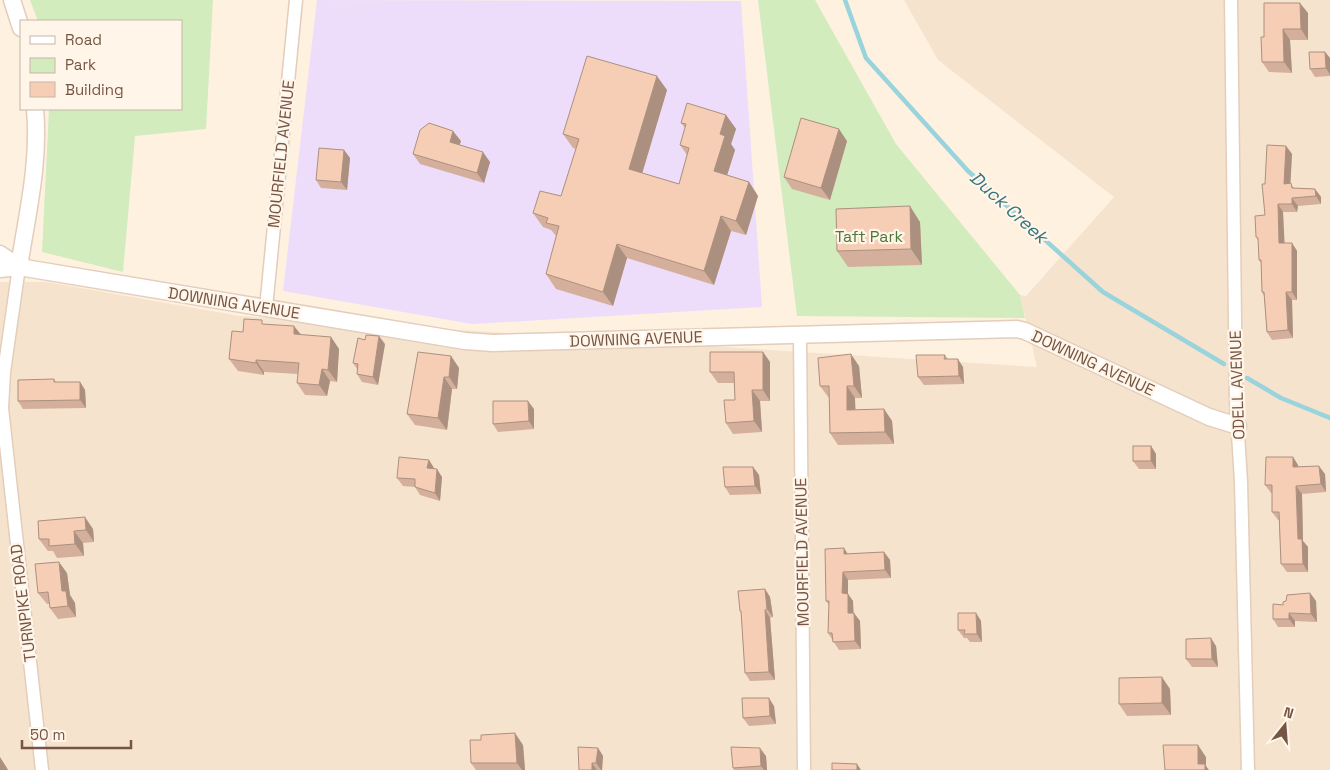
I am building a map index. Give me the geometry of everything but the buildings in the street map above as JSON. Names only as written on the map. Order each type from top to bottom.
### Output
[{"type":"street","points":[[12,0],[20,25]]},
{"type":"street","name":"MOURFIELD AVENUE","points":[[266,308],[296,0]]},
{"type":"street","name":"ODELL AVENUE","points":[[1231,0],[1236,401],[1242,492],[1248,770]]},
{"type":"street","name":"TURNPIKE ROAD","points":[[35,110],[34,176],[4,372],[2,408],[42,770]]},
{"type":"street","name":"DOWNING AVENUE","points":[[0,254],[19,267]]},
{"type":"street","name":"DOWNING AVENUE","points":[[0,269],[19,267],[465,341],[493,343],[1017,329],[1025,331],[1209,418],[1238,426]]},
{"type":"street","name":"MOURFIELD AVENUE","points":[[800,334],[804,770]]},
{"type":"shaded area","points":[[317,0],[741,1],[762,307],[472,324],[283,291]]},
{"type":"shaded area","points":[[904,0],[1330,0],[1330,770],[0,770],[0,282],[47,282],[240,316],[1037,367],[1020,295],[1026,296],[1114,197],[938,60]]},
{"type":"green space","points":[[30,0],[213,0],[206,129],[135,136],[123,272],[42,252],[49,110],[182,110],[182,20],[38,20]]},
{"type":"green space","name":"Taft Park","points":[[758,0],[815,0],[896,144],[1020,295],[1025,318],[797,316]]},
{"type":"waterway","name":"Duck Creek","points":[[845,0],[866,58],[968,171],[1103,292],[1224,364]]},
{"type":"waterway","name":"Duck Creek","points":[[1247,378],[1281,398],[1330,418]]}]
